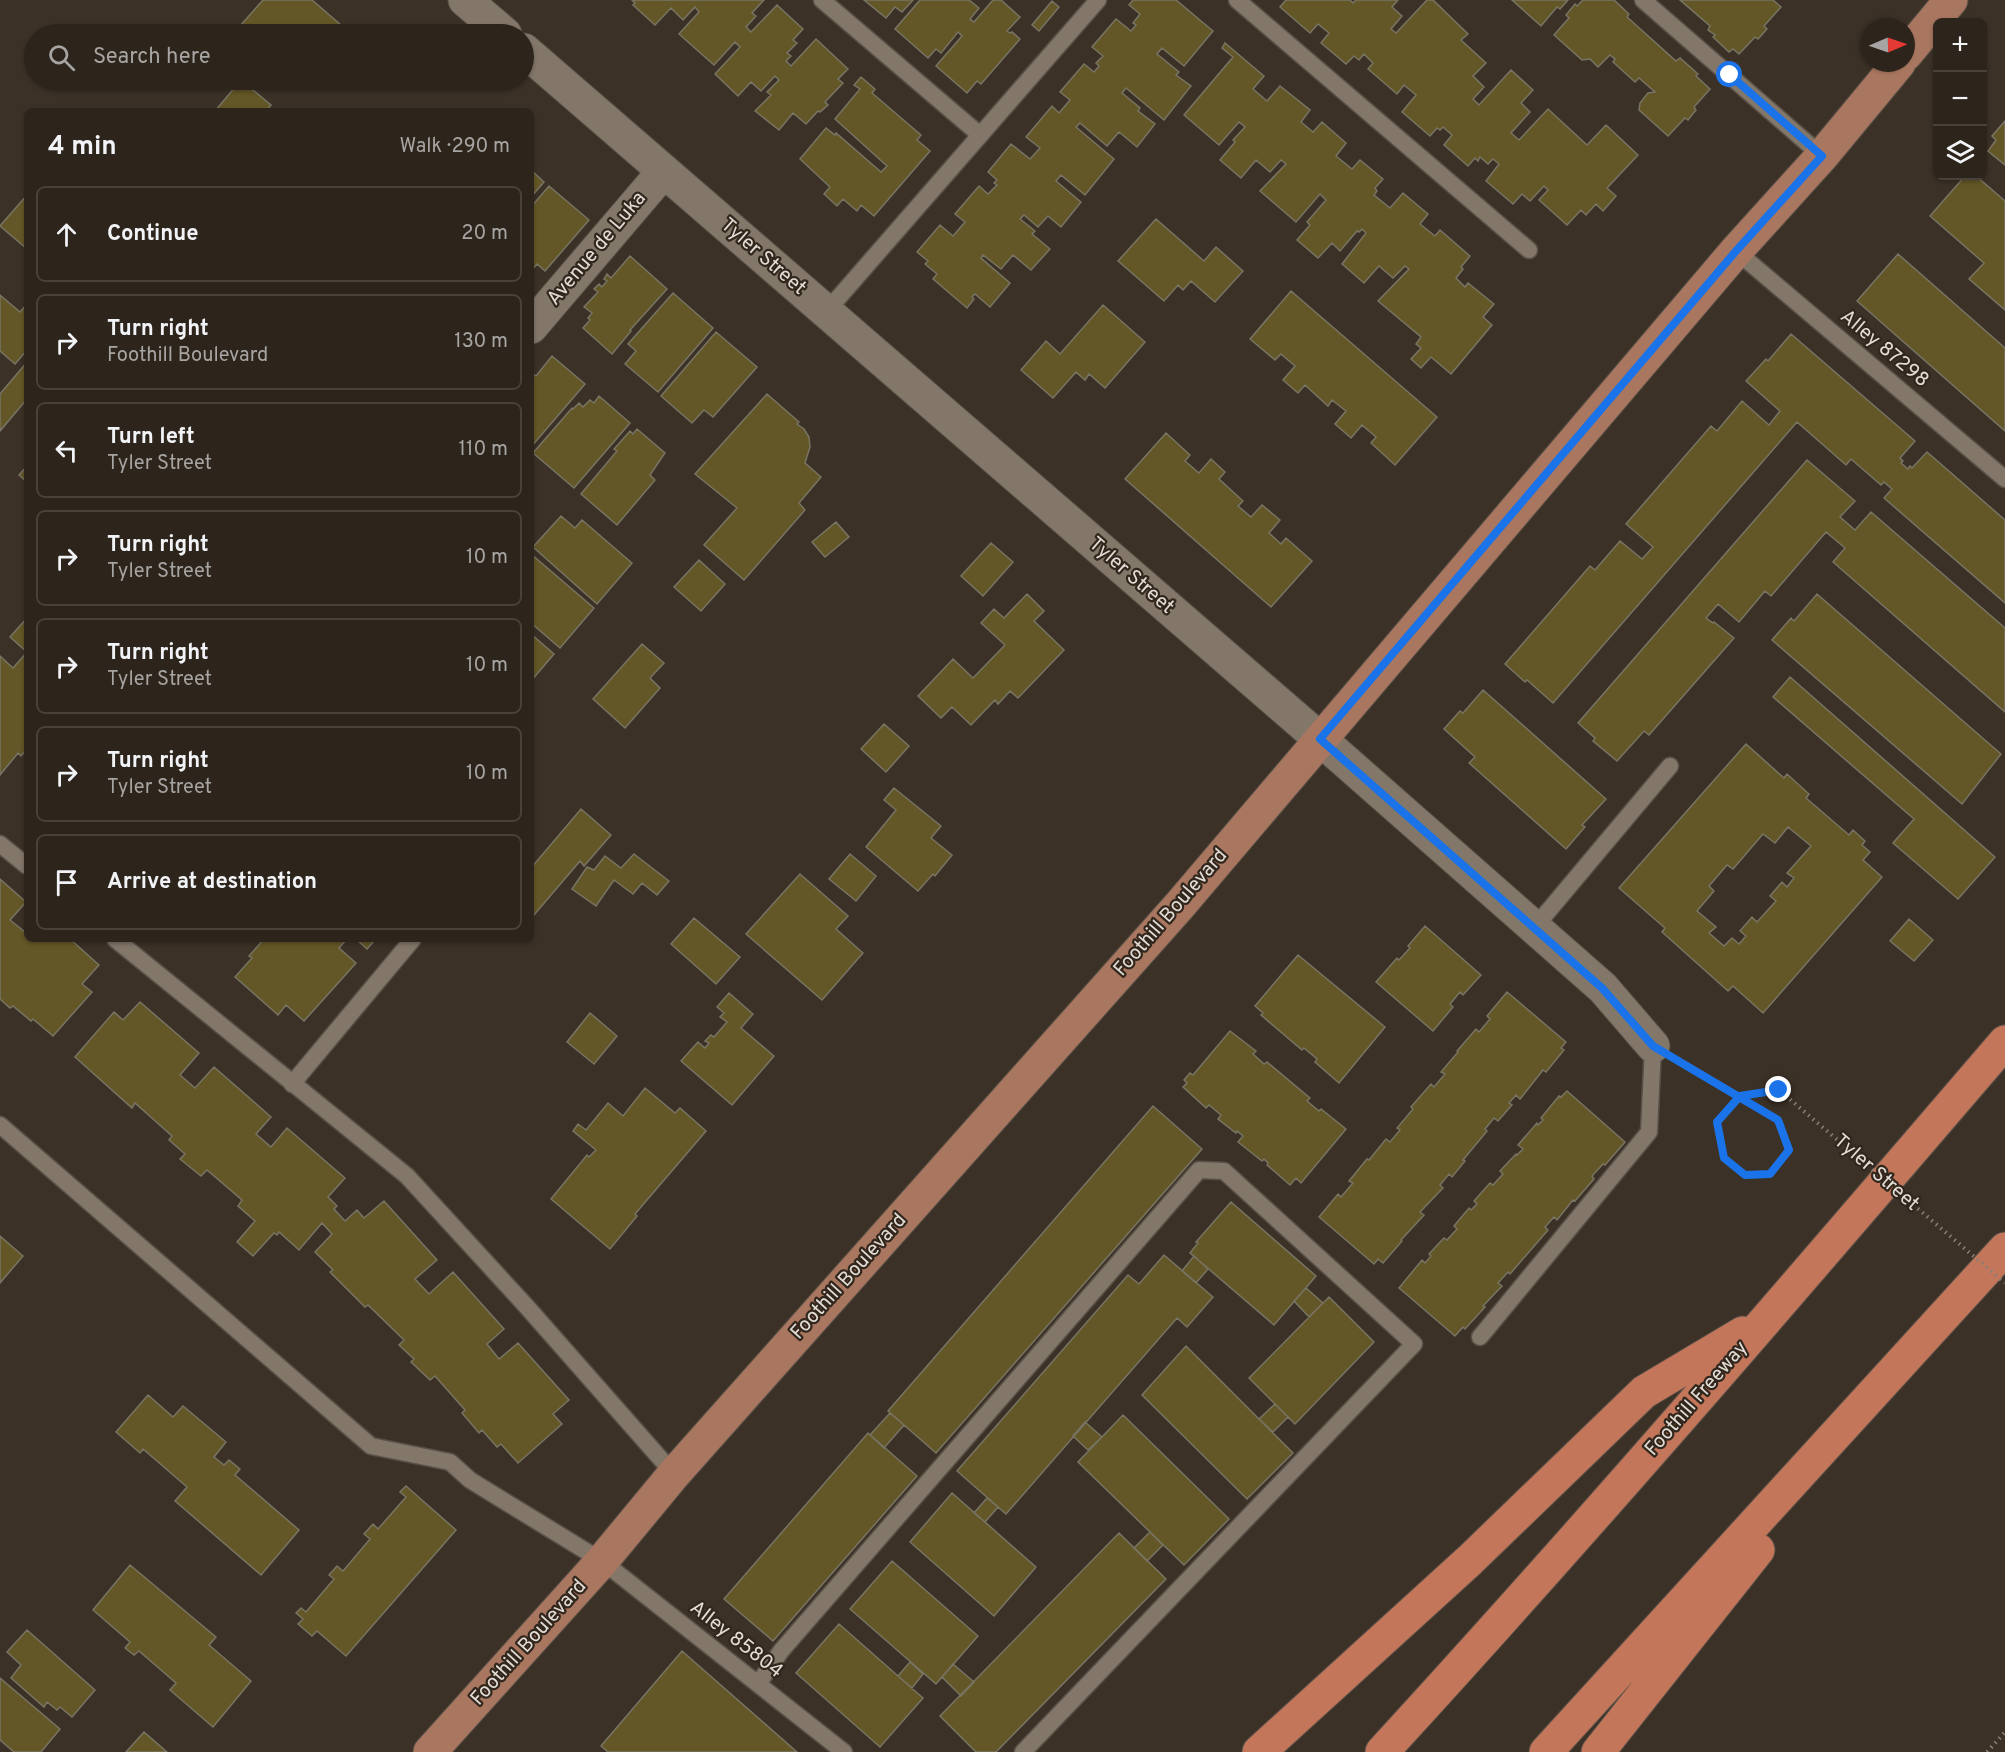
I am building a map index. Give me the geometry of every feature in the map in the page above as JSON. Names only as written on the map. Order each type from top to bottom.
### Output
[{"type":"highway","name":"Foothill Freeway","points":[[1382,1752],[1487,1638],[1768,1318],[2005,1042]]},
{"type":"highway","points":[[1546,1752],[2005,1249]]},
{"type":"highway","points":[[1259,1752],[1470,1560],[1644,1392],[1768,1318]]},
{"type":"highway","points":[[1598,1752],[1933,1330]]},
{"type":"main road","points":[[1915,43],[1951,0]]},
{"type":"main road","name":"Foothill Boulevard","points":[[430,1752],[602,1561],[674,1474],[1180,905],[1736,251],[1822,156],[1892,72]]},
{"type":"street","points":[[465,0],[493,24]]},
{"type":"street","name":"Tyler Street","points":[[534,59],[1320,739],[1602,988],[1653,1046]]},
{"type":"street","name":"Avenue de Luka","points":[[534,323],[664,171]]},
{"type":"lane","points":[[822,0],[980,135]]},
{"type":"lane","points":[[826,312],[1098,0]]},
{"type":"lane","points":[[1237,0],[1528,250]]},
{"type":"lane","points":[[1643,0],[1822,156]]},
{"type":"lane","name":"Alley 87298","points":[[1736,251],[2005,479]]},
{"type":"lane","points":[[1534,928],[1670,766]]},
{"type":"lane","points":[[0,844],[24,864]]},
{"type":"lane","points":[[119,942],[407,1176],[527,1306],[674,1474]]},
{"type":"lane","points":[[292,1084],[410,942]]},
{"type":"lane","points":[[1480,1337],[1649,1132],[1653,1046]]},
{"type":"lane","name":"Alley 85804","points":[[0,1125],[371,1446],[450,1462],[470,1480],[602,1561],[844,1752]]},
{"type":"lane","points":[[758,1684],[781,1651],[1199,1170],[1224,1171],[1414,1344],[1023,1752]]},
{"type":"path","name":"Tyler Street","points":[[1653,1046],[1778,1120],[1789,1150],[1770,1174],[1745,1175],[1724,1158],[1717,1122],[1740,1096],[1779,1090],[2005,1283]]},
{"type":"path","points":[[1987,1752],[2005,1732]]},
{"type":"building","points":[[263,0],[312,0],[340,24],[242,24]]},
{"type":"building","points":[[632,0],[764,0],[752,13],[756,16],[746,27],[751,32],[777,5],[803,29],[793,40],[797,43],[787,53],[791,56],[786,61],[791,66],[816,39],[848,69],[838,79],[843,83],[825,102],[828,105],[820,112],[818,111],[806,124],[793,113],[779,130],[755,111],[771,95],[767,92],[779,80],[775,76],[761,91],[751,82],[738,96],[715,74],[740,47],[735,42],[714,65],[679,34],[699,12],[695,7],[683,20],[671,8],[655,25],[633,5],[635,3]]},
{"type":"building","points":[[864,0],[913,0],[902,12],[895,7],[886,18]]},
{"type":"building","points":[[920,0],[969,0],[979,8],[970,19],[974,22],[993,0],[1001,0],[1020,17],[1007,31],[1020,39],[981,84],[977,81],[967,93],[936,66],[962,36],[958,32],[941,53],[936,49],[928,58],[895,29]]},
{"type":"building","points":[[1133,0],[1176,0],[1213,31],[1184,66],[1162,48],[1157,54],[1179,72],[1176,75],[1191,86],[1164,120],[1126,88],[1122,93],[1140,108],[1138,111],[1155,124],[1137,147],[1119,132],[1107,146],[1080,123],[1076,127],[1114,159],[1085,195],[1061,175],[1056,181],[1081,202],[1061,227],[1048,216],[1038,227],[1024,215],[1020,219],[1035,231],[1032,234],[1050,249],[1031,270],[1013,255],[1001,269],[983,255],[981,258],[1010,283],[990,307],[975,294],[967,308],[933,279],[937,274],[925,264],[928,261],[917,252],[940,225],[953,236],[965,222],[955,214],[979,186],[988,194],[997,185],[994,183],[997,180],[988,172],[1011,144],[1030,159],[1040,148],[1026,137],[1052,106],[1059,113],[1070,100],[1060,92],[1084,64],[1094,72],[1099,66],[1096,63],[1103,56],[1092,47],[1116,19],[1131,31],[1136,25],[1133,23],[1140,14],[1129,5]]},
{"type":"building","points":[[1286,0],[1350,0],[1353,3],[1356,0],[1398,0],[1392,7],[1402,16],[1391,29],[1396,33],[1427,0],[1433,0],[1468,34],[1461,40],[1486,63],[1473,76],[1484,87],[1473,99],[1479,105],[1511,70],[1533,90],[1521,103],[1530,112],[1511,133],[1519,140],[1548,109],[1587,145],[1606,125],[1638,155],[1607,188],[1616,196],[1603,211],[1596,204],[1586,215],[1581,210],[1567,225],[1539,200],[1548,190],[1544,186],[1530,201],[1522,194],[1513,204],[1486,181],[1499,164],[1493,159],[1488,164],[1480,157],[1478,161],[1475,158],[1468,166],[1444,145],[1452,135],[1443,127],[1440,130],[1437,128],[1430,136],[1402,112],[1416,95],[1404,85],[1397,94],[1368,69],[1373,63],[1364,54],[1359,60],[1354,56],[1346,64],[1321,43],[1329,33],[1318,24],[1310,33],[1280,7]]},
{"type":"building","points":[[1512,0],[1568,0],[1560,9],[1557,7],[1541,26]]},
{"type":"building","points":[[1583,0],[1614,0],[1629,14],[1627,17],[1676,61],[1680,58],[1698,74],[1696,76],[1710,89],[1694,107],[1696,110],[1688,120],[1685,118],[1668,136],[1639,110],[1640,103],[1648,93],[1655,92],[1639,78],[1635,82],[1613,62],[1615,59],[1610,55],[1598,67],[1590,59],[1582,60],[1554,35],[1569,18],[1566,15],[1575,4],[1577,6]]},
{"type":"building","points":[[1680,0],[1773,0],[1781,7],[1764,26],[1767,29],[1758,39],[1755,37],[1739,54],[1733,49],[1729,52],[1713,37],[1715,35],[1708,30],[1710,26]]},
{"type":"building","points":[[1052,1],[1059,7],[1039,31],[1032,25]]},
{"type":"building","points":[[1225,43],[1264,76],[1253,89],[1267,101],[1280,86],[1310,110],[1301,122],[1313,132],[1322,122],[1346,143],[1336,156],[1352,169],[1360,160],[1383,179],[1375,188],[1377,191],[1374,195],[1390,208],[1403,193],[1428,214],[1420,224],[1435,236],[1440,230],[1470,256],[1456,278],[1465,287],[1468,283],[1494,304],[1483,317],[1492,325],[1451,374],[1431,357],[1421,368],[1411,359],[1421,348],[1416,344],[1421,337],[1378,301],[1409,269],[1405,266],[1393,278],[1379,266],[1364,283],[1342,264],[1366,233],[1362,229],[1357,231],[1340,251],[1332,243],[1318,258],[1297,240],[1310,225],[1307,222],[1326,200],[1320,194],[1296,222],[1260,191],[1286,164],[1281,160],[1270,172],[1256,160],[1241,178],[1220,160],[1245,127],[1239,122],[1219,145],[1184,115],[1233,57],[1222,48]]},
{"type":"building","points":[[861,77],[875,89],[872,93],[921,135],[917,140],[930,151],[874,216],[861,205],[857,211],[843,199],[837,206],[824,194],[830,187],[800,159],[826,128],[835,135],[836,133],[881,172],[887,166],[835,119],[860,89],[854,85]]},
{"type":"building","points":[[233,90],[253,90],[271,105],[268,108],[218,108]]},
{"type":"building","points":[[2005,121],[2005,165],[1988,151],[1996,140],[1992,136]]},
{"type":"building","points":[[534,173],[544,182],[534,194]]},
{"type":"building","points":[[1962,180],[1981,180],[2005,201],[2005,310],[1969,279],[1984,263],[1930,216]]},
{"type":"building","points":[[549,186],[589,220],[545,271],[537,264],[534,268],[534,204]]},
{"type":"building","points":[[24,198],[24,246],[0,226]]},
{"type":"building","points":[[1156,219],[1204,261],[1216,247],[1243,271],[1215,302],[1191,281],[1183,290],[1178,285],[1164,301],[1118,261]]},
{"type":"building","points":[[1898,254],[2005,348],[2005,431],[1857,301]]},
{"type":"building","points":[[630,256],[667,289],[612,354],[583,328],[590,320],[588,318],[592,313],[584,307],[598,292],[594,289],[599,284],[602,287],[607,281],[604,279],[607,274],[611,278]]},
{"type":"building","points":[[1291,291],[1437,417],[1395,465],[1371,443],[1376,437],[1362,425],[1351,438],[1335,424],[1346,411],[1332,400],[1328,406],[1305,385],[1298,393],[1283,380],[1295,366],[1281,354],[1275,360],[1250,339]]},
{"type":"building","points":[[673,293],[713,328],[658,392],[625,364],[636,351],[628,344]]},
{"type":"building","points":[[0,295],[20,312],[24,307],[24,354],[15,364],[0,351]]},
{"type":"building","points":[[1103,305],[1145,342],[1105,388],[1089,374],[1085,380],[1076,372],[1053,398],[1021,370],[1046,341],[1060,354]]},
{"type":"building","points":[[716,332],[757,367],[713,417],[704,410],[692,423],[661,396]]},
{"type":"building","points":[[1791,334],[1915,441],[1900,458],[1903,461],[1901,463],[1908,469],[1910,466],[1912,468],[1927,452],[2005,520],[2005,603],[1884,498],[1892,489],[1884,482],[1881,485],[1851,459],[1846,465],[1797,422],[1553,703],[1505,664],[1590,566],[1595,570],[1620,541],[1642,559],[1653,547],[1626,524],[1711,426],[1717,431],[1742,401],[1769,425],[1780,411],[1746,381],[1766,359],[1768,361]]},
{"type":"building","points":[[552,356],[585,384],[534,444],[534,374],[536,376]]},
{"type":"building","points":[[24,366],[24,403],[0,431],[0,394]]},
{"type":"building","points":[[767,394],[804,429],[809,437],[810,447],[805,463],[821,477],[799,503],[805,510],[744,580],[704,545],[737,508],[695,474]]},
{"type":"building","points":[[599,396],[630,423],[574,488],[534,452],[572,408],[579,403],[583,407],[590,400],[594,403]]},
{"type":"building","points":[[637,429],[665,453],[650,475],[655,480],[617,525],[581,494],[617,451],[614,449],[630,431],[633,434]]},
{"type":"building","points":[[1166,433],[1190,455],[1185,461],[1199,473],[1211,459],[1225,472],[1219,479],[1243,501],[1238,506],[1251,517],[1262,505],[1280,520],[1269,533],[1281,544],[1286,538],[1312,561],[1271,607],[1125,479]]},
{"type":"building","points":[[1807,460],[1855,501],[1840,517],[1855,530],[1871,512],[2005,628],[2005,712],[1833,562],[1845,548],[1826,532],[1771,596],[1765,591],[1739,622],[1718,604],[1706,618],[1734,638],[1649,735],[1644,731],[1617,761],[1593,741],[1595,738],[1578,723]]},
{"type":"building","points":[[24,469],[24,479],[19,475]]},
{"type":"building","points":[[561,516],[575,528],[582,520],[632,563],[597,604],[534,546]]},
{"type":"building","points":[[836,522],[849,537],[825,557],[812,542]]},
{"type":"building","points":[[991,543],[1013,562],[983,596],[961,576]]},
{"type":"building","points":[[534,557],[594,608],[560,648],[534,626]]},
{"type":"building","points":[[699,560],[725,584],[701,611],[674,587]]},
{"type":"building","points":[[1027,594],[1044,611],[1034,621],[1064,650],[1018,698],[1010,691],[998,704],[995,700],[971,725],[952,707],[941,718],[918,696],[953,659],[973,678],[1005,645],[981,623],[994,609],[1004,618]]},
{"type":"building","points":[[1817,594],[2001,754],[1962,804],[1772,640],[1791,618],[1794,621]]},
{"type":"building","points":[[24,621],[24,649],[10,637]]},
{"type":"building","points":[[534,637],[554,654],[534,677]]},
{"type":"building","points":[[642,644],[664,663],[650,678],[660,688],[625,728],[593,699]]},
{"type":"building","points":[[24,655],[24,752],[21,756],[18,753],[0,775],[0,656],[13,668]]},
{"type":"building","points":[[1790,677],[1995,857],[1958,899],[1893,843],[1914,819],[1773,697]]},
{"type":"building","points":[[1483,690],[1606,799],[1582,825],[1585,827],[1566,849],[1469,763],[1475,757],[1444,729],[1460,711],[1463,713]]},
{"type":"building","points":[[884,724],[909,746],[886,772],[861,749]]},
{"type":"building","points":[[1746,744],[1784,778],[1787,774],[1809,794],[1806,798],[1849,835],[1853,830],[1865,841],[1862,845],[1870,852],[1863,860],[1882,877],[1763,1013],[1733,986],[1728,991],[1662,932],[1665,928],[1619,888]],"holes":[[[1788,827],[1811,846],[1787,873],[1794,878],[1787,887],[1782,882],[1770,896],[1776,901],[1757,922],[1752,917],[1740,931],[1746,936],[1739,944],[1732,938],[1724,946],[1709,933],[1716,927],[1697,911],[1714,891],[1709,886],[1727,865],[1733,869],[1763,834],[1775,843]]]},
{"type":"building","points":[[894,788],[941,826],[931,838],[952,855],[935,876],[933,874],[918,891],[866,847],[896,810],[884,800]]},
{"type":"building","points":[[581,809],[611,835],[584,866],[580,861],[534,915],[534,864]]},
{"type":"building","points":[[634,854],[669,881],[657,895],[642,883],[633,894],[614,880],[596,906],[572,889],[587,867],[594,870],[605,856],[621,868]]},
{"type":"building","points":[[850,854],[876,876],[856,901],[829,879]]},
{"type":"building","points":[[800,874],[848,916],[836,929],[863,953],[822,1000],[746,934]]},
{"type":"building","points":[[0,879],[24,900],[24,904],[10,920],[24,931],[24,942],[73,942],[99,965],[82,984],[92,992],[53,1036],[33,1019],[31,1021],[13,1006],[10,1008],[0,999]]},
{"type":"building","points":[[694,918],[740,957],[716,984],[671,944]]},
{"type":"building","points":[[1909,919],[1933,940],[1914,961],[1890,941]]},
{"type":"building","points":[[1425,926],[1481,975],[1463,995],[1460,992],[1450,1004],[1453,1007],[1433,1031],[1376,982],[1397,958],[1399,960],[1410,948],[1408,946]]},
{"type":"building","points":[[261,942],[344,942],[339,948],[356,963],[304,1021],[286,1005],[278,1015],[235,977],[252,958],[249,956]]},
{"type":"building","points":[[359,942],[373,942],[367,949]]},
{"type":"building","points":[[1298,955],[1385,1027],[1339,1083],[1315,1062],[1317,1059],[1304,1048],[1302,1050],[1261,1015],[1263,1013],[1255,1006]]},
{"type":"building","points":[[1507,992],[1566,1042],[1561,1048],[1564,1050],[1546,1072],[1543,1070],[1520,1099],[1516,1095],[1509,1103],[1512,1105],[1498,1121],[1494,1118],[1485,1129],[1487,1131],[1463,1160],[1465,1161],[1452,1177],[1449,1174],[1440,1185],[1443,1188],[1420,1212],[1424,1215],[1383,1263],[1378,1259],[1374,1264],[1319,1217],[1338,1194],[1341,1197],[1353,1183],[1349,1181],[1367,1159],[1369,1160],[1386,1139],[1390,1142],[1400,1130],[1397,1128],[1413,1109],[1411,1107],[1431,1084],[1434,1087],[1445,1074],[1441,1072],[1476,1029],[1479,1032],[1490,1019],[1487,1016]]},
{"type":"building","points":[[729,993],[753,1014],[741,1028],[774,1056],[732,1105],[681,1061],[698,1042],[705,1048],[709,1043],[705,1041],[711,1035],[714,1037],[727,1022],[720,1017],[724,1013],[717,1007]]},
{"type":"building","points":[[140,1002],[199,1053],[180,1075],[195,1088],[214,1067],[271,1117],[256,1134],[271,1147],[287,1128],[345,1178],[328,1197],[337,1206],[334,1209],[345,1221],[357,1210],[364,1218],[384,1201],[437,1260],[415,1279],[429,1294],[453,1272],[504,1329],[487,1344],[499,1359],[518,1343],[569,1400],[553,1414],[562,1424],[518,1463],[501,1444],[497,1447],[482,1430],[479,1433],[462,1413],[465,1410],[435,1376],[430,1380],[411,1362],[414,1359],[399,1345],[404,1340],[368,1305],[365,1307],[330,1272],[333,1270],[315,1252],[332,1234],[322,1223],[299,1250],[279,1232],[277,1235],[274,1233],[253,1256],[237,1242],[255,1221],[238,1206],[242,1200],[207,1170],[201,1176],[180,1159],[185,1154],[169,1140],[172,1136],[135,1103],[132,1108],[75,1057],[114,1012],[123,1020]]},
{"type":"building","points":[[590,1013],[617,1036],[594,1064],[567,1042]]},
{"type":"building","points":[[1230,1031],[1256,1051],[1253,1054],[1264,1064],[1267,1062],[1310,1098],[1307,1101],[1346,1129],[1301,1183],[1296,1178],[1290,1185],[1267,1165],[1264,1159],[1262,1161],[1238,1142],[1243,1136],[1218,1119],[1221,1115],[1209,1105],[1206,1108],[1183,1087],[1187,1083],[1184,1080],[1190,1073],[1193,1075]]},
{"type":"building","points":[[645,1088],[675,1113],[680,1108],[706,1131],[635,1214],[637,1216],[610,1249],[551,1199],[587,1155],[589,1157],[596,1150],[573,1131],[578,1124],[586,1130],[608,1103],[623,1116]]},
{"type":"building","points":[[1567,1091],[1625,1142],[1592,1176],[1594,1179],[1575,1201],[1573,1200],[1557,1220],[1554,1217],[1545,1227],[1548,1230],[1510,1274],[1508,1272],[1498,1283],[1502,1286],[1483,1306],[1485,1307],[1465,1329],[1463,1327],[1455,1336],[1399,1288],[1422,1260],[1425,1263],[1431,1256],[1429,1254],[1444,1238],[1447,1240],[1457,1229],[1454,1226],[1469,1208],[1471,1210],[1477,1204],[1474,1201],[1490,1183],[1493,1185],[1503,1174],[1500,1171],[1523,1149],[1518,1145],[1537,1123],[1538,1125],[1543,1120],[1541,1118],[1559,1096],[1561,1097]]},
{"type":"building","points":[[1153,1106],[1202,1149],[936,1453],[888,1411]]},
{"type":"building","points":[[1231,1202],[1316,1276],[1274,1325],[1190,1253],[1198,1243],[1196,1242]]},
{"type":"building","points":[[0,1236],[23,1256],[0,1283]]},
{"type":"building","points":[[1164,1255],[1213,1297],[1187,1327],[1177,1318],[1006,1514],[957,1471],[1128,1275],[1139,1284]]},
{"type":"building","points":[[1194,1256],[1208,1269],[1196,1283],[1182,1271]]},
{"type":"building","points":[[1306,1288],[1323,1303],[1309,1317],[1294,1301]]},
{"type":"building","points":[[1329,1297],[1374,1342],[1295,1424],[1249,1378]]},
{"type":"building","points":[[1186,1346],[1293,1453],[1247,1499],[1142,1395]]},
{"type":"building","points":[[148,1395],[173,1417],[183,1406],[226,1442],[214,1457],[224,1465],[229,1460],[240,1469],[235,1475],[299,1530],[261,1575],[175,1501],[187,1487],[143,1449],[140,1453],[116,1432]]},
{"type":"building","points":[[1275,1404],[1288,1417],[1273,1432],[1259,1419]]},
{"type":"building","points":[[890,1413],[904,1425],[884,1448],[870,1435]]},
{"type":"building","points":[[1123,1415],[1229,1519],[1184,1565],[1078,1462]]},
{"type":"building","points":[[1085,1422],[1102,1437],[1088,1450],[1073,1436]]},
{"type":"building","points":[[868,1433],[917,1476],[773,1641],[724,1599]]},
{"type":"building","points":[[406,1486],[456,1530],[346,1656],[317,1631],[312,1636],[298,1624],[303,1619],[296,1613],[301,1608],[306,1612],[334,1579],[329,1575],[337,1566],[343,1571],[370,1539],[364,1534],[373,1524],[378,1529],[406,1497],[400,1492]]},
{"type":"building","points":[[952,1493],[1036,1567],[994,1616],[910,1542]]},
{"type":"building","points":[[987,1498],[998,1507],[985,1522],[974,1513]]},
{"type":"building","points":[[1150,1532],[1163,1545],[1147,1561],[1134,1548]]},
{"type":"building","points":[[1119,1533],[1166,1579],[996,1752],[976,1752],[940,1716]]},
{"type":"building","points":[[892,1561],[978,1636],[936,1684],[850,1609]]},
{"type":"building","points":[[130,1565],[216,1637],[209,1645],[251,1681],[213,1727],[170,1690],[176,1683],[139,1651],[134,1655],[125,1648],[130,1642],[93,1610]]},
{"type":"building","points":[[839,1624],[923,1698],[880,1747],[796,1673]]},
{"type":"building","points":[[27,1630],[95,1690],[72,1717],[60,1707],[57,1710],[47,1702],[44,1707],[11,1678],[21,1665],[7,1652]]},
{"type":"building","points":[[682,1651],[797,1752],[608,1752],[601,1746]]},
{"type":"building","points":[[910,1662],[923,1674],[912,1688],[898,1676]]},
{"type":"building","points":[[953,1664],[974,1682],[961,1696],[942,1677]]},
{"type":"building","points":[[0,1678],[60,1729],[41,1752],[14,1752],[0,1740]]},
{"type":"building","points":[[144,1732],[167,1752],[126,1752]]},
{"type":"route","points":[[1730,75],[1822,156],[1736,251],[1320,739],[1602,988],[1653,1046],[1755,1106],[1778,1120],[1789,1150],[1770,1174],[1745,1175],[1724,1158],[1717,1122],[1740,1096],[1779,1090]]}]
